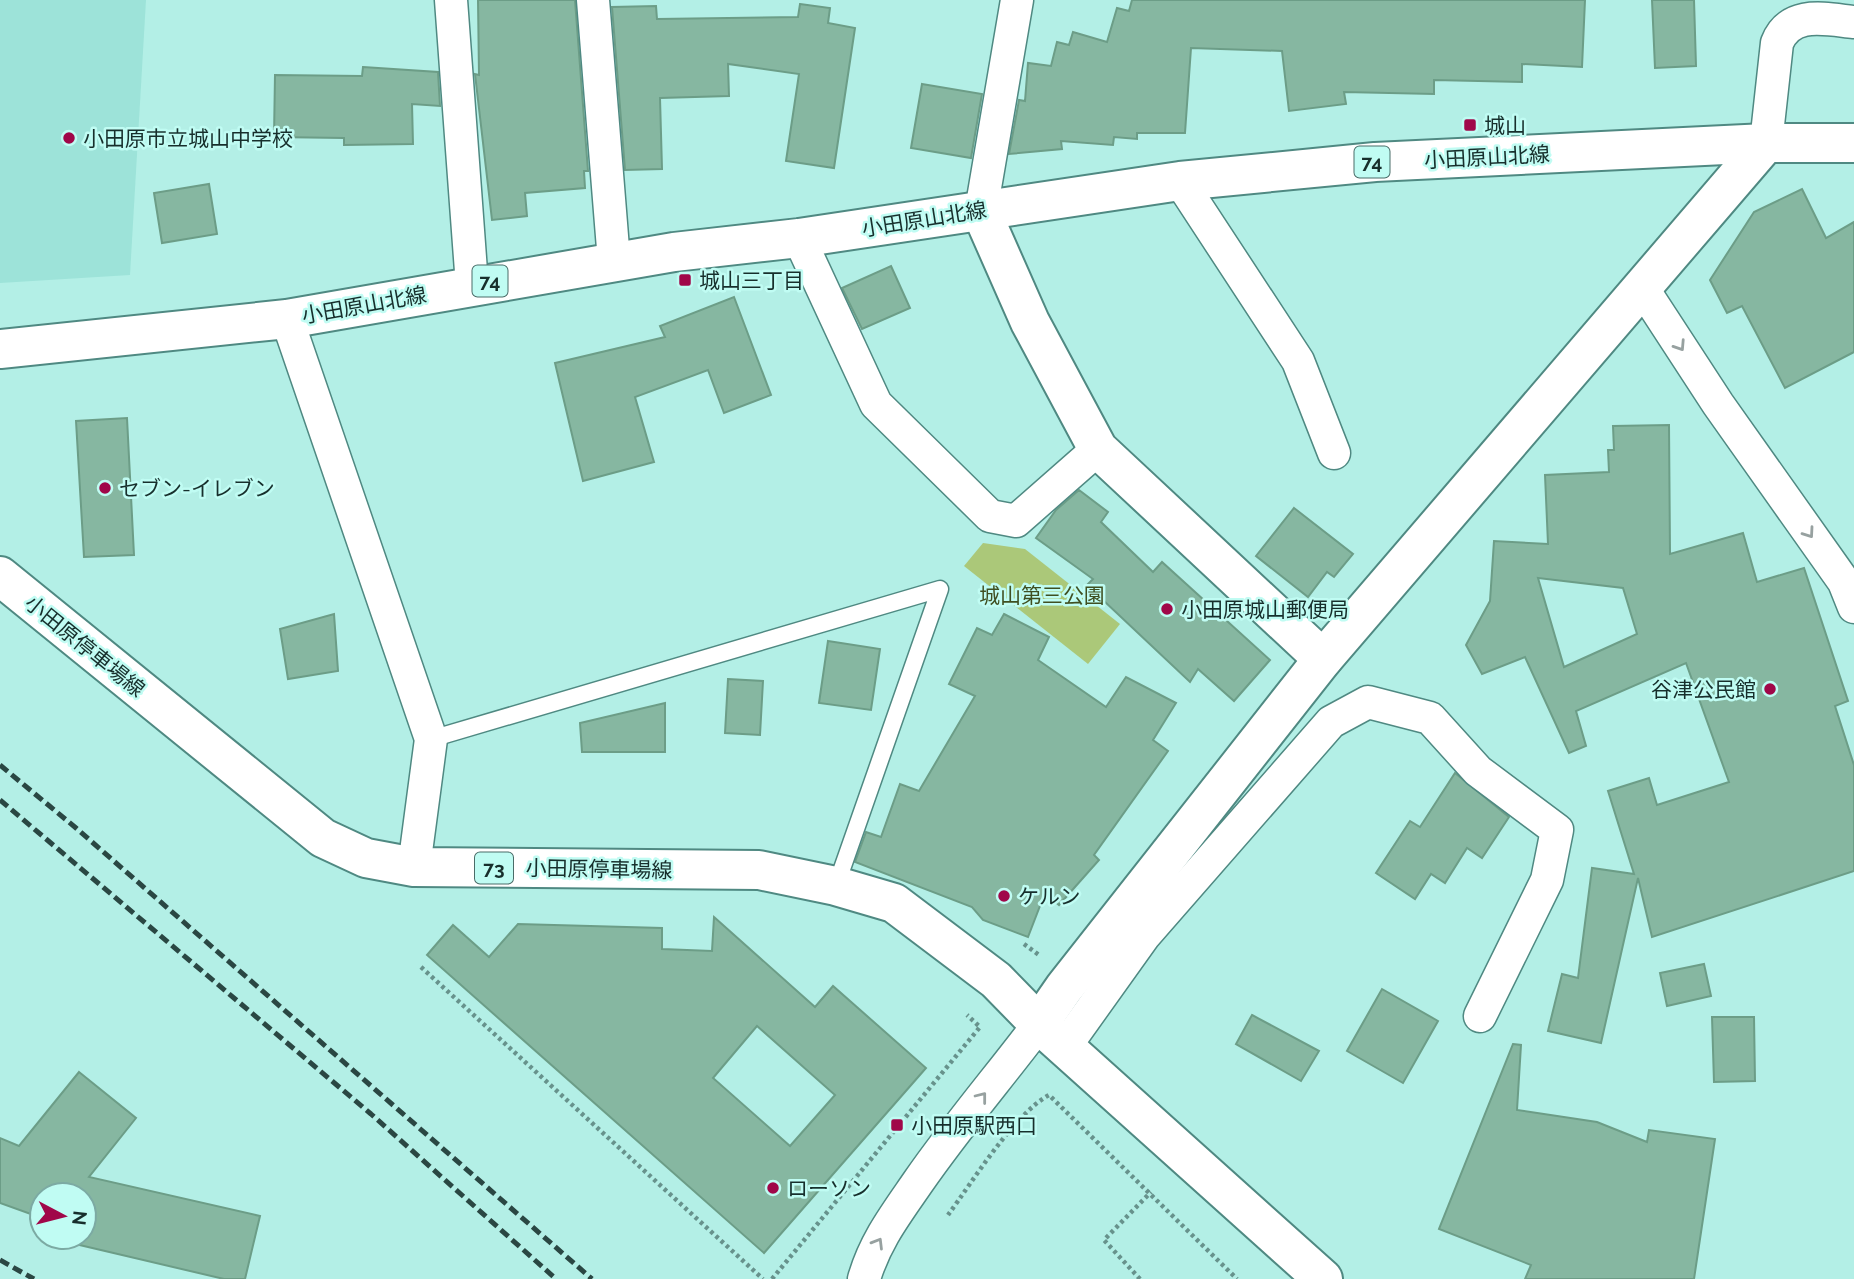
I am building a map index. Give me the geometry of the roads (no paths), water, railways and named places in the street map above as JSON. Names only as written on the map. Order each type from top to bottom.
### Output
[{"type":"main road","name":"小田原山北線","points":[[0,349],[286,319],[614,261],[799,238],[1180,181],[1375,162],[1766,143],[1854,143]]},
{"type":"main road","points":[[1051,1036],[1064,988],[1323,659],[1766,143]]},
{"type":"main road","points":[[981,211],[1030,322],[1098,449],[1323,659]]},
{"type":"main road","name":"小田原停車場線","points":[[0,576],[323,838],[366,858],[414,867],[759,870],[836,886],[894,903],[996,980],[1051,1036],[1323,1279]]},
{"type":"street","points":[[451,0],[472,285]]},
{"type":"street","points":[[593,0],[614,261]]},
{"type":"street","points":[[981,211],[1017,0]]},
{"type":"street","points":[[1766,143],[1777,43],[1782,30],[1796,20],[1854,22]]},
{"type":"street","points":[[1180,181],[1298,361],[1334,453]]},
{"type":"street","points":[[799,238],[876,404],[990,516],[1016,521],[1098,449]]},
{"type":"street","points":[[1643,289],[1718,404],[1844,582],[1854,607]]},
{"type":"street","points":[[286,319],[431,739],[414,867]]},
{"type":"street","points":[[864,1279],[873,1249],[940,1151],[1144,936],[1331,722],[1368,702],[1430,718],[1478,771],[1557,830],[1548,880],[1480,1016]]},
{"type":"lane","points":[[431,739],[940,589],[836,886]]},
{"type":"railway","points":[[0,765],[76,828],[592,1279]]},
{"type":"railway","points":[[0,800],[371,1114],[556,1279]]},
{"type":"railway","points":[[0,1260],[34,1279]]},
{"type":"place","name":"城山","points":[[1470,125]]},
{"type":"place","name":"小田原市立城山中学校","points":[[69,138]]},
{"type":"place","name":"城山三丁目","points":[[685,280]]},
{"type":"place","name":"セブン-イレブン","points":[[105,488]]},
{"type":"place","name":"小田原城山郵便局","points":[[1167,609]]},
{"type":"place","name":"谷津公民館","points":[[1770,689]]},
{"type":"place","name":"ケルン","points":[[1004,896]]},
{"type":"place","name":"小田原駅西口","points":[[897,1125]]},
{"type":"place","name":"ローソン","points":[[773,1188]]},
{"type":"park label","name":"城山第三公園","points":[[1042,595]]}]
